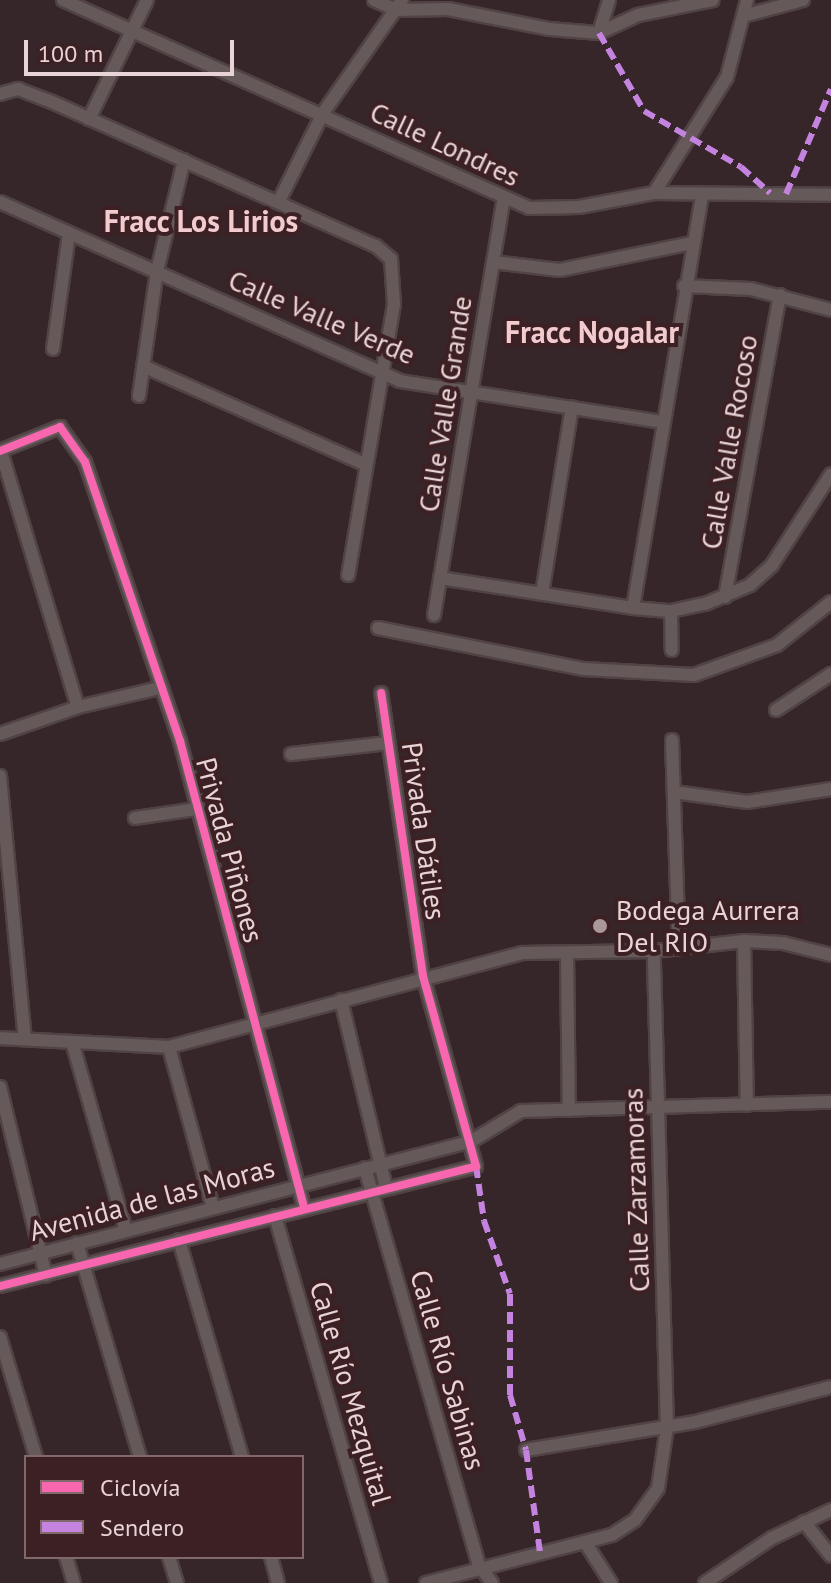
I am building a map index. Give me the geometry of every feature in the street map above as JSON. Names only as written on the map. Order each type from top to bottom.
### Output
[{"type":"street","name":"Calle Londres","points":[[63,0],[323,113],[503,201],[561,209],[654,193],[831,195]]},
{"type":"street","points":[[89,119],[147,0]]},
{"type":"street","points":[[374,0],[599,33],[638,15],[713,0]]},
{"type":"street","points":[[599,33],[609,0]]},
{"type":"street","points":[[654,193],[727,77],[747,0]]},
{"type":"street","points":[[743,16],[803,0]]},
{"type":"street","points":[[279,201],[323,113],[399,5]]},
{"type":"street","points":[[0,94],[18,89],[279,201],[376,246],[391,259],[395,293],[379,373],[348,575]]},
{"type":"street","points":[[139,396],[157,271],[184,160]]},
{"type":"street","points":[[633,608],[684,286],[702,195]]},
{"type":"street","name":"Calle Valle Grande","points":[[434,615],[503,201]]},
{"type":"street","name":"Calle Valle Verde","points":[[0,202],[379,373],[662,422]]},
{"type":"street","points":[[53,349],[69,233]]},
{"type":"street","points":[[493,262],[560,270],[692,243]]},
{"type":"street","points":[[684,286],[780,295],[831,310]]},
{"type":"street","name":"Calle Valle Rocoso","points":[[725,597],[780,295]]},
{"type":"street","points":[[143,366],[366,465]]},
{"type":"street","points":[[542,594],[572,407]]},
{"type":"street","name":"Privada Piñones","points":[[1,451],[54,428],[69,434],[85,462],[159,688],[180,741],[304,1208]]},
{"type":"street","points":[[1,451],[78,707]]},
{"type":"street","points":[[440,578],[633,608],[671,611],[725,597],[772,565],[831,474]]},
{"type":"street","points":[[378,628],[584,669],[694,675],[777,645],[831,602]]},
{"type":"street","points":[[671,611],[672,650]]},
{"type":"street","points":[[776,710],[831,674]]},
{"type":"street","points":[[0,734],[78,707],[159,688]]},
{"type":"street","name":"Privada Dátiles","points":[[381,693],[423,976],[476,1166]]},
{"type":"street","points":[[672,740],[679,948]]},
{"type":"street","points":[[291,754],[388,743]]},
{"type":"street","points":[[0,776],[8,813],[4,855],[25,1039]]},
{"type":"street","points":[[674,792],[747,802],[831,789]]},
{"type":"street","name":"Privada Piñones","points":[[135,818],[196,809]]},
{"type":"street","points":[[0,1038],[73,1045],[169,1047],[423,976],[522,953],[654,951],[744,941],[783,943],[831,955]]},
{"type":"street","points":[[744,941],[747,1105]]},
{"type":"street","name":"Calle Zarzamoras","points":[[426,1583],[479,1565],[585,1542],[627,1526],[651,1503],[664,1465],[667,1427],[654,951]]},
{"type":"street","points":[[567,954],[569,1110]]},
{"type":"street","points":[[341,1000],[386,1187]]},
{"type":"street","points":[[73,1045],[126,1231]]},
{"type":"street","points":[[169,1047],[213,1208]]},
{"type":"street","points":[[0,1087],[46,1275]]},
{"type":"street","name":"Avenida de las Moras","points":[[0,1264],[470,1142],[512,1114],[831,1102]]},
{"type":"street","name":"Avenida de las Moras","points":[[0,1286],[476,1166]]},
{"type":"street","name":"Calle Río Sabinas","points":[[365,1168],[479,1565],[492,1583]]},
{"type":"street","name":"Calle Río Mezquital","points":[[275,1216],[381,1583]]},
{"type":"street","points":[[179,1240],[241,1455]]},
{"type":"street","points":[[77,1243],[139,1455]]},
{"type":"street","points":[[0,1337],[35,1455]]},
{"type":"street","points":[[526,1450],[667,1427],[831,1387]]},
{"type":"street","points":[[705,1583],[721,1579],[804,1522],[831,1510]]},
{"type":"street","points":[[804,1522],[831,1556]]},
{"type":"street","points":[[585,1542],[611,1583]]},
{"type":"street","points":[[67,1559],[74,1583]]},
{"type":"street","points":[[170,1559],[177,1583]]},
{"type":"street","points":[[272,1559],[278,1583]]},
{"type":"marked path","points":[[599,33],[644,111],[741,167],[770,193]]},
{"type":"marked path","points":[[786,194],[831,89]]},
{"type":"marked path","points":[[476,1166],[484,1221],[510,1294],[510,1395],[526,1450],[540,1552]]},
{"type":"cycle path","points":[[0,451],[60,427],[85,462],[180,741],[304,1208]]},
{"type":"cycle path","points":[[0,1286],[476,1166],[423,976],[381,693]]},
{"type":"place","name":"Bodega Aurrera Del RIO","points":[[600,926]]},
{"type":"district","name":"Fracc Los Lirios","points":[[201,221]]},
{"type":"district","name":"Fracc Nogalar","points":[[592,332]]}]
